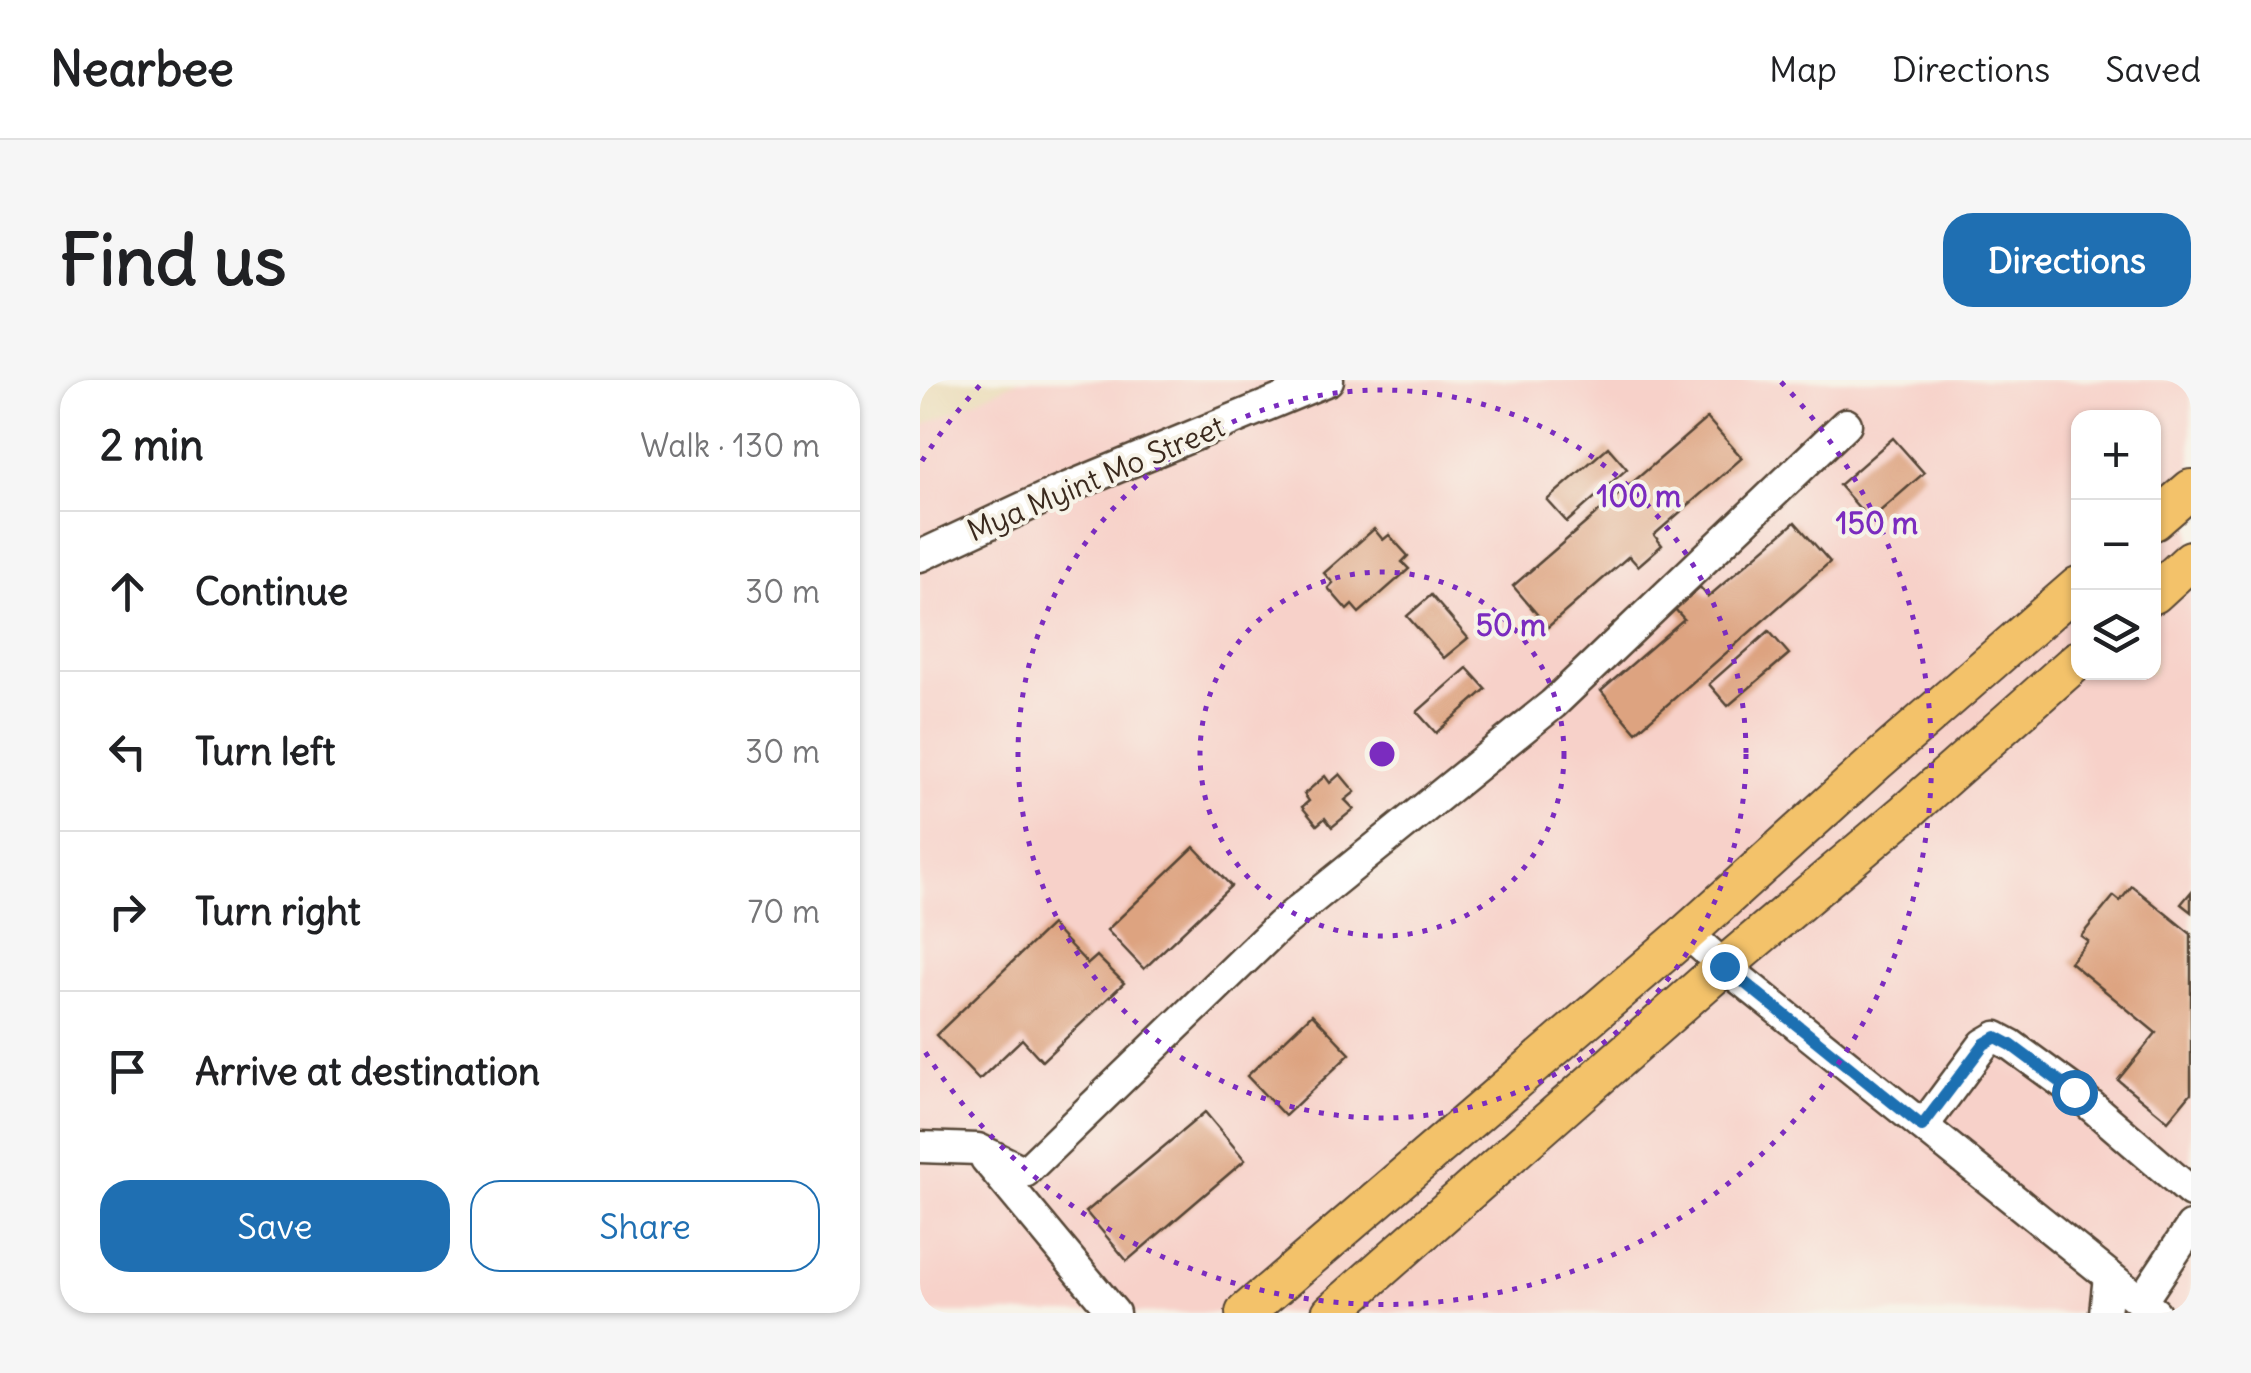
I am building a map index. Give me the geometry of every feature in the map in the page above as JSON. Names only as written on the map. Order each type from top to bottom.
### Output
[{"type":"main road","points":[[2161,516],[2191,489]]},
{"type":"main road","points":[[2158,590],[2191,560]]},
{"type":"main road","points":[[1245,1313],[1688,933],[2073,590]]},
{"type":"main road","points":[[1331,1313],[2071,666]]},
{"type":"street","name":"Mya Myint Mo Street","points":[[920,556],[1055,494],[1328,380]]},
{"type":"street","points":[[920,1147],[978,1149],[1025,1172],[1279,926],[1553,704],[1846,424]]},
{"type":"street","points":[[1688,933],[2148,1308],[2191,1227]]},
{"type":"street","points":[[1922,1126],[1984,1044],[1996,1037],[2074,1092],[2191,1192]]},
{"type":"street","points":[[978,1149],[1114,1313]]},
{"type":"street","points":[[2105,1313],[2109,1276]]},
{"type":"shaded area","points":[[1019,380],[2191,380],[2191,1313],[920,1313],[920,427]]},
{"type":"building","points":[[1707,418],[1742,458],[1654,535],[1662,545],[1638,566],[1629,556],[1548,627],[1513,586]]},
{"type":"building","points":[[1893,438],[1924,473],[1870,520],[1839,485]]},
{"type":"building","points":[[1608,447],[1627,469],[1567,522],[1547,500]]},
{"type":"building","points":[[1795,522],[1830,562],[1636,732],[1601,691],[1684,619],[1675,609],[1700,587],[1708,597]]},
{"type":"building","points":[[1374,529],[1383,540],[1389,535],[1408,556],[1402,562],[1409,569],[1359,613],[1352,605],[1347,610],[1328,588],[1333,583],[1324,573]]},
{"type":"building","points":[[1431,595],[1468,638],[1444,658],[1407,616]]},
{"type":"building","points":[[1769,631],[1789,654],[1728,706],[1709,684]]},
{"type":"building","points":[[1467,668],[1486,689],[1436,733],[1417,712]]},
{"type":"building","points":[[1340,774],[1355,792],[1345,800],[1354,809],[1332,827],[1325,818],[1317,825],[1302,807],[1309,801],[1304,794],[1325,776],[1330,783]]},
{"type":"building","points":[[1194,847],[1231,886],[1144,969],[1107,930]]},
{"type":"building","points":[[2132,886],[2191,934],[2191,1093],[2168,1121],[2118,1080],[2156,1033],[2070,962],[2088,941],[2081,936],[2114,896],[2120,901]]},
{"type":"building","points":[[2191,892],[2191,912],[2181,904]]},
{"type":"building","points":[[1051,925],[1088,964],[1097,956],[1124,983],[1042,1061],[1022,1039],[979,1080],[936,1035]]},
{"type":"building","points":[[1312,1014],[1350,1054],[1285,1116],[1247,1076]]},
{"type":"building","points":[[1205,1112],[1245,1160],[1127,1261],[1086,1212]]},
{"type":"route","points":[[1724,966],[1922,1126],[1984,1044],[1996,1037],[2074,1092]]}]
